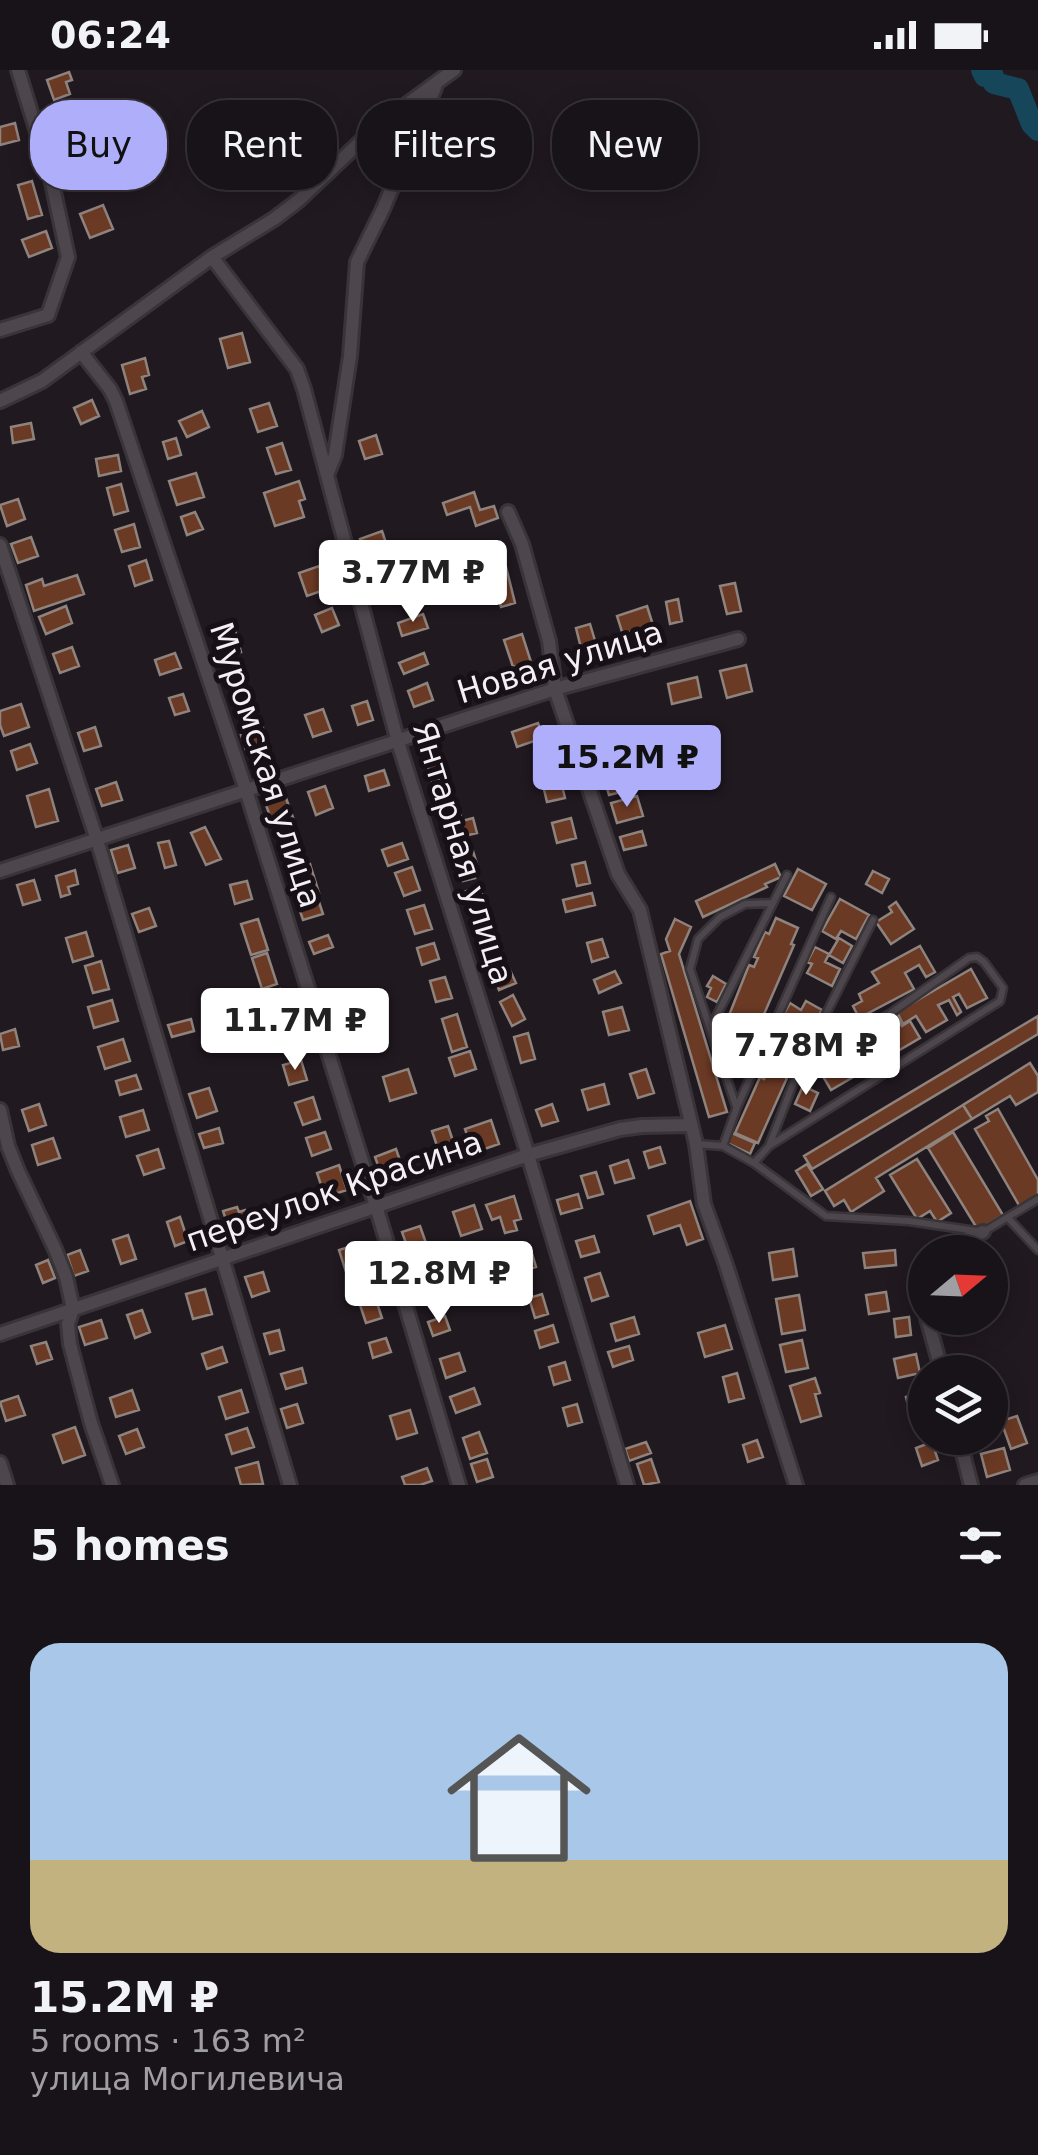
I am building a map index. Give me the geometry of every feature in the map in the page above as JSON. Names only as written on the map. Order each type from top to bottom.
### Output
[{"type":"street","points":[[0,330],[48,315],[68,257],[51,178],[18,70]]},
{"type":"street","points":[[0,401],[42,380],[212,257],[299,200],[377,126],[454,70]]},
{"type":"street","points":[[326,475],[336,455],[350,356],[357,262],[436,84]]},
{"type":"street","name":"Янтарная улица","points":[[212,257],[296,368],[304,389],[398,742],[628,1485]]},
{"type":"street","name":"Муромская улица","points":[[81,352],[116,401],[246,790],[459,1485]]},
{"type":"street","points":[[508,512],[522,544],[549,641],[555,689],[618,874],[640,910],[696,1144],[704,1204],[796,1485]]},
{"type":"street","points":[[0,545],[97,840],[290,1485]]},
{"type":"street","name":"Новая улица","points":[[0,872],[555,689],[738,638]]},
{"type":"street","points":[[0,1110],[8,1146],[66,1276],[73,1308],[68,1324],[70,1344],[112,1485]]},
{"type":"street","name":"переулок Красина","points":[[0,1334],[528,1155],[620,1129],[691,1125]]},
{"type":"street","points":[[976,1235],[983,1232]]},
{"type":"street","points":[[963,1455],[971,1485]]},
{"type":"street","points":[[0,1463],[7,1485]]},
{"type":"street","points":[[1025,1485],[1038,1481]]},
{"type":"lane","points":[[711,1028],[787,875]]},
{"type":"lane","points":[[723,1146],[831,897]]},
{"type":"lane","points":[[737,1107],[690,969],[698,940],[720,917],[745,904],[773,903]]},
{"type":"lane","points":[[769,1146],[800,1066],[873,920]]},
{"type":"lane","points":[[754,1162],[769,1146],[1000,1001],[1003,988],[984,962],[977,957],[969,958],[891,1013],[800,1066]]},
{"type":"lane","points":[[696,1144],[723,1146],[754,1162],[826,1216],[910,1221],[983,1232],[1038,1200]]},
{"type":"lane","points":[[1008,1218],[1038,1250]]},
{"type":"building","points":[[69,72],[72,80],[66,82],[70,94],[54,100],[47,80]]},
{"type":"building","points":[[15,123],[19,140],[0,145],[0,127]]},
{"type":"building","points":[[30,182],[42,215],[28,219],[18,185]]},
{"type":"building","points":[[103,205],[113,229],[90,238],[80,214]]},
{"type":"building","points":[[46,231],[52,248],[29,257],[22,240]]},
{"type":"building","points":[[242,333],[250,362],[228,368],[220,339]]},
{"type":"building","points":[[145,358],[149,375],[142,377],[146,389],[130,394],[122,365]]},
{"type":"building","points":[[92,400],[99,416],[81,424],[74,408]]},
{"type":"building","points":[[269,403],[277,426],[258,432],[250,409]]},
{"type":"building","points":[[202,411],[209,427],[187,437],[179,421]]},
{"type":"building","points":[[31,423],[34,439],[13,443],[11,427]]},
{"type":"building","points":[[376,435],[382,454],[365,459],[359,441]]},
{"type":"building","points":[[176,438],[181,455],[168,459],[163,442]]},
{"type":"building","points":[[282,443],[291,470],[276,474],[267,448]]},
{"type":"building","points":[[118,455],[121,471],[99,476],[96,459]]},
{"type":"building","points":[[196,473],[204,497],[177,505],[169,481]]},
{"type":"building","points":[[299,481],[305,499],[299,501],[304,517],[275,526],[264,493]]},
{"type":"building","points":[[121,484],[128,511],[114,515],[107,488]]},
{"type":"building","points":[[474,492],[480,510],[494,506],[498,518],[476,526],[470,507],[447,515],[443,503]]},
{"type":"building","points":[[18,499],[25,519],[7,526],[0,505]]},
{"type":"building","points":[[195,512],[203,529],[187,535],[181,517]]},
{"type":"building","points":[[134,524],[140,547],[122,552],[115,530]]},
{"type":"building","points":[[382,531],[386,543],[380,545],[380,553],[366,558],[360,539]]},
{"type":"building","points":[[31,537],[38,556],[18,563],[11,544]]},
{"type":"building","points":[[146,560],[152,580],[135,586],[129,566]]},
{"type":"building","points":[[319,566],[327,589],[307,596],[299,573]]},
{"type":"building","points":[[506,567],[515,603],[501,607],[492,570]]},
{"type":"building","points":[[386,570],[391,586],[377,590],[372,574]]},
{"type":"building","points":[[77,575],[84,594],[34,611],[26,585],[42,579],[44,586]]},
{"type":"building","points":[[735,583],[741,611],[727,614],[720,586]]},
{"type":"building","points":[[678,599],[682,621],[670,624],[666,602]]},
{"type":"building","points":[[66,606],[72,623],[46,634],[39,617]]},
{"type":"building","points":[[647,606],[653,625],[623,635],[617,616]]},
{"type":"building","points":[[332,608],[339,625],[322,632],[315,615]]},
{"type":"building","points":[[423,614],[428,628],[402,636],[398,623]]},
{"type":"building","points":[[590,624],[596,644],[581,648],[576,628]]},
{"type":"building","points":[[234,626],[241,652],[225,656],[218,630]]},
{"type":"building","points":[[522,634],[531,662],[513,667],[504,640]]},
{"type":"building","points":[[72,647],[79,666],[60,673],[53,654]]},
{"type":"building","points":[[175,653],[181,668],[160,675],[155,660]]},
{"type":"building","points":[[424,653],[428,664],[404,674],[399,663]]},
{"type":"building","points":[[746,665],[752,691],[727,698],[720,671]]},
{"type":"building","points":[[697,677],[701,697],[672,704],[668,684]]},
{"type":"building","points":[[427,683],[433,700],[414,707],[408,691]]},
{"type":"building","points":[[183,694],[189,711],[175,715],[169,698]]},
{"type":"building","points":[[251,697],[256,712],[237,717],[233,702]]},
{"type":"building","points":[[367,701],[373,720],[358,725],[352,706]]},
{"type":"building","points":[[21,704],[29,727],[4,736],[0,711]]},
{"type":"building","points":[[323,709],[331,731],[313,737],[305,715]]},
{"type":"building","points":[[538,723],[543,738],[517,747],[512,732]]},
{"type":"building","points":[[95,727],[101,746],[84,751],[78,733]]},
{"type":"building","points":[[263,728],[270,749],[248,756],[241,735]]},
{"type":"building","points":[[613,734],[617,749],[593,755],[588,739]]},
{"type":"building","points":[[30,744],[37,763],[17,770],[11,751]]},
{"type":"building","points":[[439,752],[446,779],[432,782],[425,755]]},
{"type":"building","points":[[624,758],[628,774],[620,776],[625,791],[609,795],[600,764]]},
{"type":"building","points":[[384,770],[389,785],[369,791],[365,776]]},
{"type":"building","points":[[560,777],[565,798],[547,802],[542,781]]},
{"type":"building","points":[[116,782],[122,800],[102,806],[96,789]]},
{"type":"building","points":[[325,786],[333,808],[316,815],[308,792]]},
{"type":"building","points":[[49,789],[58,821],[36,827],[27,796]]},
{"type":"building","points":[[637,796],[643,816],[617,823],[611,803]]},
{"type":"building","points":[[286,798],[295,823],[275,830],[266,805]]},
{"type":"building","points":[[460,813],[462,821],[473,818],[477,833],[451,839],[445,816]]},
{"type":"building","points":[[571,818],[576,838],[557,843],[552,823]]},
{"type":"building","points":[[205,827],[221,859],[206,865],[191,833]]},
{"type":"building","points":[[642,831],[646,845],[624,850],[620,837]]},
{"type":"building","points":[[169,841],[176,865],[165,868],[158,843]]},
{"type":"building","points":[[402,843],[408,859],[388,866],[382,850]]},
{"type":"building","points":[[128,845],[135,868],[118,873],[111,850]]},
{"type":"building","points":[[473,851],[477,864],[471,866],[475,878],[463,881],[455,856]]},
{"type":"building","points":[[585,862],[590,883],[577,886],[572,865]]},
{"type":"building","points":[[310,864],[319,893],[298,900],[289,871]]},
{"type":"building","points":[[775,864],[781,877],[703,917],[696,901]]},
{"type":"building","points":[[412,867],[420,890],[404,896],[395,873]]},
{"type":"building","points":[[798,869],[826,884],[812,910],[784,896]]},
{"type":"building","points":[[75,870],[78,884],[68,887],[70,894],[61,897],[56,876]]},
{"type":"building","points":[[873,871],[889,879],[882,893],[866,884]]},
{"type":"building","points":[[34,880],[40,900],[23,905],[17,885]]},
{"type":"building","points":[[247,881],[252,899],[235,904],[230,885]]},
{"type":"building","points":[[480,887],[486,908],[472,912],[466,891]]},
{"type":"building","points":[[592,893],[595,905],[566,912],[563,900]]},
{"type":"building","points":[[318,899],[323,914],[303,920],[298,905]]},
{"type":"building","points":[[840,899],[869,915],[856,939],[841,931],[836,939],[822,931]]},
{"type":"building","points":[[896,902],[914,929],[891,944],[876,922],[892,912],[889,907]]},
{"type":"building","points":[[424,905],[432,929],[415,934],[407,910]]},
{"type":"building","points":[[149,908],[156,926],[139,932],[132,914]]},
{"type":"building","points":[[776,918],[798,928],[755,1035],[726,1023],[749,965],[754,967],[765,932],[769,934]]},
{"type":"building","points":[[258,919],[268,950],[251,955],[241,924]]},
{"type":"building","points":[[675,919],[691,927],[679,954],[727,1112],[709,1117],[661,954],[670,951],[666,939]]},
{"type":"building","points":[[86,932],[93,956],[73,962],[66,938]]},
{"type":"building","points":[[328,935],[333,947],[314,954],[309,942]]},
{"type":"building","points":[[839,938],[852,946],[843,963],[829,955]]},
{"type":"building","points":[[602,939],[608,957],[592,962],[587,943]]},
{"type":"building","points":[[434,943],[439,959],[422,965],[417,948]]},
{"type":"building","points":[[920,946],[935,972],[926,977],[919,965],[905,973],[914,989],[859,1018],[853,1006],[862,1001],[859,994],[879,983],[872,972]]},
{"type":"building","points":[[815,947],[829,954],[825,962],[840,969],[832,986],[807,973],[812,964],[807,962]]},
{"type":"building","points":[[267,953],[277,984],[262,989],[252,958]]},
{"type":"building","points":[[101,961],[109,989],[93,993],[85,966]]},
{"type":"building","points":[[509,968],[516,983],[499,990],[493,974]]},
{"type":"building","points":[[971,969],[987,998],[967,1008],[959,994],[953,997],[961,1012],[957,1015],[949,1000],[938,1005],[947,1020],[926,1032],[916,1016],[903,1024],[897,1012]]},
{"type":"building","points":[[615,971],[621,983],[599,993],[594,980]]},
{"type":"building","points":[[713,976],[726,984],[717,1002],[707,997],[711,988],[707,986]]},
{"type":"building","points":[[445,977],[452,998],[436,1002],[430,981]]},
{"type":"building","points":[[280,989],[288,1015],[274,1020],[267,1000],[261,1002],[259,995]]},
{"type":"building","points":[[513,995],[525,1019],[512,1026],[500,1002]]},
{"type":"building","points":[[112,1000],[118,1021],[94,1028],[88,1007]]},
{"type":"building","points":[[806,1001],[822,1010],[791,1061],[773,1050],[780,1038],[772,1034],[790,1003],[801,1010]]},
{"type":"building","points":[[351,1006],[358,1026],[339,1033],[331,1014]]},
{"type":"building","points":[[622,1007],[629,1030],[609,1035],[603,1012]]},
{"type":"building","points":[[457,1014],[467,1047],[452,1052],[442,1019]]},
{"type":"building","points":[[894,1014],[902,1026],[910,1021],[920,1038],[831,1090],[818,1068],[850,1049],[846,1042]]},
{"type":"building","points":[[1038,1016],[1038,1034],[812,1169],[804,1156]]},
{"type":"building","points":[[191,1019],[194,1031],[172,1037],[168,1025]]},
{"type":"building","points":[[290,1025],[295,1040],[279,1046],[274,1031]]},
{"type":"building","points":[[15,1029],[19,1046],[3,1050],[0,1034]]},
{"type":"building","points":[[528,1033],[535,1059],[521,1063],[514,1037]]},
{"type":"building","points":[[123,1039],[130,1061],[105,1069],[98,1047]]},
{"type":"building","points":[[470,1051],[476,1069],[455,1076],[449,1058]]},
{"type":"building","points":[[301,1060],[307,1080],[289,1085],[283,1065]]},
{"type":"building","points":[[1030,1063],[1038,1076],[1038,1092],[1016,1105],[1010,1096],[972,1119],[963,1105]]},
{"type":"building","points":[[408,1069],[416,1093],[390,1101],[383,1077]]},
{"type":"building","points":[[646,1069],[654,1093],[638,1098],[630,1074]]},
{"type":"building","points":[[769,1069],[787,1078],[758,1143],[735,1133],[760,1077],[764,1079]]},
{"type":"building","points":[[136,1075],[141,1089],[120,1095],[116,1081]]},
{"type":"building","points":[[604,1084],[609,1104],[588,1110],[582,1090]]},
{"type":"building","points":[[803,1086],[818,1093],[810,1111],[795,1104]]},
{"type":"building","points":[[209,1088],[217,1111],[197,1118],[189,1094]]},
{"type":"building","points":[[313,1097],[320,1119],[303,1125],[295,1103]]},
{"type":"building","points":[[39,1104],[46,1125],[29,1131],[22,1110]]},
{"type":"building","points":[[552,1104],[558,1121],[542,1126],[536,1110]]},
{"type":"building","points":[[963,1105],[972,1119],[876,1178],[884,1191],[851,1212],[844,1200],[834,1206],[825,1191]]},
{"type":"building","points":[[998,1109],[1038,1180],[1038,1196],[1020,1207],[975,1129],[989,1121],[986,1116]]},
{"type":"building","points":[[143,1110],[149,1130],[126,1137],[120,1117]]},
{"type":"building","points":[[491,1120],[499,1144],[473,1153],[465,1129]]},
{"type":"building","points":[[448,1126],[456,1150],[440,1155],[432,1131]]},
{"type":"building","points":[[219,1128],[223,1143],[204,1148],[199,1134]]},
{"type":"building","points":[[325,1132],[331,1149],[312,1156],[306,1138]]},
{"type":"building","points":[[953,1132],[1003,1215],[978,1230],[928,1148]]},
{"type":"building","points":[[732,1133],[755,1143],[750,1154],[727,1143]]},
{"type":"building","points":[[53,1138],[60,1158],[38,1165],[32,1145]]},
{"type":"building","points":[[660,1147],[665,1163],[649,1168],[644,1152]]},
{"type":"building","points":[[158,1149],[164,1168],[144,1175],[137,1156]]},
{"type":"building","points":[[396,1149],[404,1172],[383,1179],[375,1157]]},
{"type":"building","points":[[917,1159],[951,1213],[937,1222],[930,1211],[917,1219],[890,1175]]},
{"type":"building","points":[[628,1160],[634,1178],[615,1183],[610,1166]]},
{"type":"building","points":[[807,1164],[823,1189],[811,1196],[796,1171]]},
{"type":"building","points":[[339,1165],[347,1190],[325,1197],[317,1173]]},
{"type":"building","points":[[596,1172],[603,1194],[588,1198],[581,1176]]},
{"type":"building","points":[[578,1194],[582,1208],[561,1214],[557,1200]]},
{"type":"building","points":[[514,1196],[521,1219],[514,1221],[517,1230],[505,1233],[500,1217],[492,1220],[486,1205]]},
{"type":"building","points":[[690,1201],[703,1239],[687,1245],[680,1225],[654,1234],[648,1216]]},
{"type":"building","points":[[474,1205],[482,1229],[461,1236],[453,1212]]},
{"type":"building","points":[[237,1207],[239,1212],[245,1210],[249,1222],[229,1229],[223,1211]]},
{"type":"building","points":[[180,1217],[188,1241],[175,1246],[167,1222]]},
{"type":"building","points":[[420,1226],[426,1243],[408,1249],[402,1232]]},
{"type":"building","points":[[128,1235],[136,1259],[121,1264],[113,1240]]},
{"type":"building","points":[[594,1236],[599,1252],[581,1257],[576,1241]]},
{"type":"building","points":[[358,1244],[367,1272],[348,1278],[339,1250]]},
{"type":"building","points":[[793,1249],[797,1276],[773,1280],[769,1253]]},
{"type":"building","points":[[80,1250],[88,1271],[74,1276],[67,1255]]},
{"type":"building","points":[[531,1250],[536,1267],[522,1271],[517,1254]]},
{"type":"building","points":[[895,1250],[896,1265],[865,1268],[863,1253]]},
{"type":"building","points":[[48,1260],[55,1278],[43,1283],[36,1265]]},
{"type":"building","points":[[263,1272],[269,1291],[252,1297],[245,1277]]},
{"type":"building","points":[[600,1273],[608,1296],[592,1301],[585,1278]]},
{"type":"building","points":[[432,1282],[437,1299],[419,1304],[414,1287]]},
{"type":"building","points":[[205,1289],[212,1314],[193,1319],[186,1294]]},
{"type":"building","points":[[886,1292],[889,1311],[869,1314],[866,1295]]},
{"type":"building","points":[[542,1294],[548,1314],[535,1318],[529,1298]]},
{"type":"building","points":[[799,1295],[805,1330],[782,1334],[776,1299]]},
{"type":"building","points":[[376,1300],[382,1318],[366,1323],[360,1305]]},
{"type":"building","points":[[142,1310],[150,1332],[135,1338],[127,1315]]},
{"type":"building","points":[[445,1316],[450,1330],[433,1336],[428,1322]]},
{"type":"building","points":[[634,1317],[639,1334],[616,1341],[611,1324]]},
{"type":"building","points":[[908,1317],[911,1335],[896,1337],[894,1319]]},
{"type":"building","points":[[101,1320],[107,1338],[85,1345],[79,1327]]},
{"type":"building","points":[[553,1325],[558,1342],[540,1348],[535,1331]]},
{"type":"building","points":[[725,1325],[732,1349],[705,1357],[698,1333]]},
{"type":"building","points":[[279,1330],[284,1350],[270,1354],[264,1334]]},
{"type":"building","points":[[386,1338],[391,1352],[373,1358],[369,1343]]},
{"type":"building","points":[[802,1340],[808,1368],[786,1372],[780,1345]]},
{"type":"building","points":[[46,1342],[52,1359],[37,1364],[31,1346]]},
{"type":"building","points":[[629,1346],[633,1360],[613,1367],[608,1352]]},
{"type":"building","points":[[222,1347],[227,1362],[207,1369],[202,1354]]},
{"type":"building","points":[[459,1353],[465,1371],[446,1378],[440,1359]]},
{"type":"building","points":[[908,1356],[908,1376],[898,1378],[894,1359]]},
{"type":"building","points":[[565,1362],[570,1380],[554,1385],[549,1367]]},
{"type":"building","points":[[302,1368],[306,1383],[286,1389],[281,1374]]},
{"type":"building","points":[[737,1373],[744,1398],[729,1402],[723,1377]]},
{"type":"building","points":[[815,1378],[821,1416],[801,1422],[790,1386]]},
{"type":"building","points":[[474,1388],[480,1404],[456,1413],[450,1397]]},
{"type":"building","points":[[132,1390],[139,1410],[116,1417],[110,1398]]},
{"type":"building","points":[[241,1390],[248,1412],[226,1419],[219,1397]]},
{"type":"building","points":[[18,1396],[25,1415],[6,1421],[0,1402]]},
{"type":"building","points":[[297,1404],[303,1423],[287,1428],[281,1409]]},
{"type":"building","points":[[577,1404],[582,1422],[568,1426],[563,1408]]},
{"type":"building","points":[[410,1410],[417,1433],[397,1439],[390,1416]]},
{"type":"building","points":[[1017,1416],[1027,1443],[1011,1449],[1008,1419]]},
{"type":"building","points":[[75,1427],[85,1455],[63,1463],[53,1435]]},
{"type":"building","points":[[247,1428],[254,1447],[232,1454],[226,1435]]},
{"type":"building","points":[[137,1429],[144,1447],[126,1454],[119,1436]]},
{"type":"building","points":[[479,1432],[487,1453],[470,1459],[463,1438]]},
{"type":"building","points":[[757,1440],[763,1457],[748,1462],[743,1445]]},
{"type":"building","points":[[646,1442],[651,1453],[629,1461],[625,1449]]},
{"type":"building","points":[[918,1455],[936,1455],[938,1460],[922,1466]]},
{"type":"building","points":[[981,1455],[1006,1455],[1010,1470],[987,1477]]},
{"type":"building","points":[[487,1459],[493,1477],[477,1482],[471,1464]]},
{"type":"building","points":[[651,1459],[659,1482],[644,1485],[637,1464]]},
{"type":"building","points":[[258,1462],[263,1484],[241,1485],[236,1468]]},
{"type":"building","points":[[427,1468],[432,1481],[405,1485],[402,1477]]},
{"type":"waterway","points":[[982,70],[985,76],[993,76],[994,83],[1018,89],[1038,130]]}]
